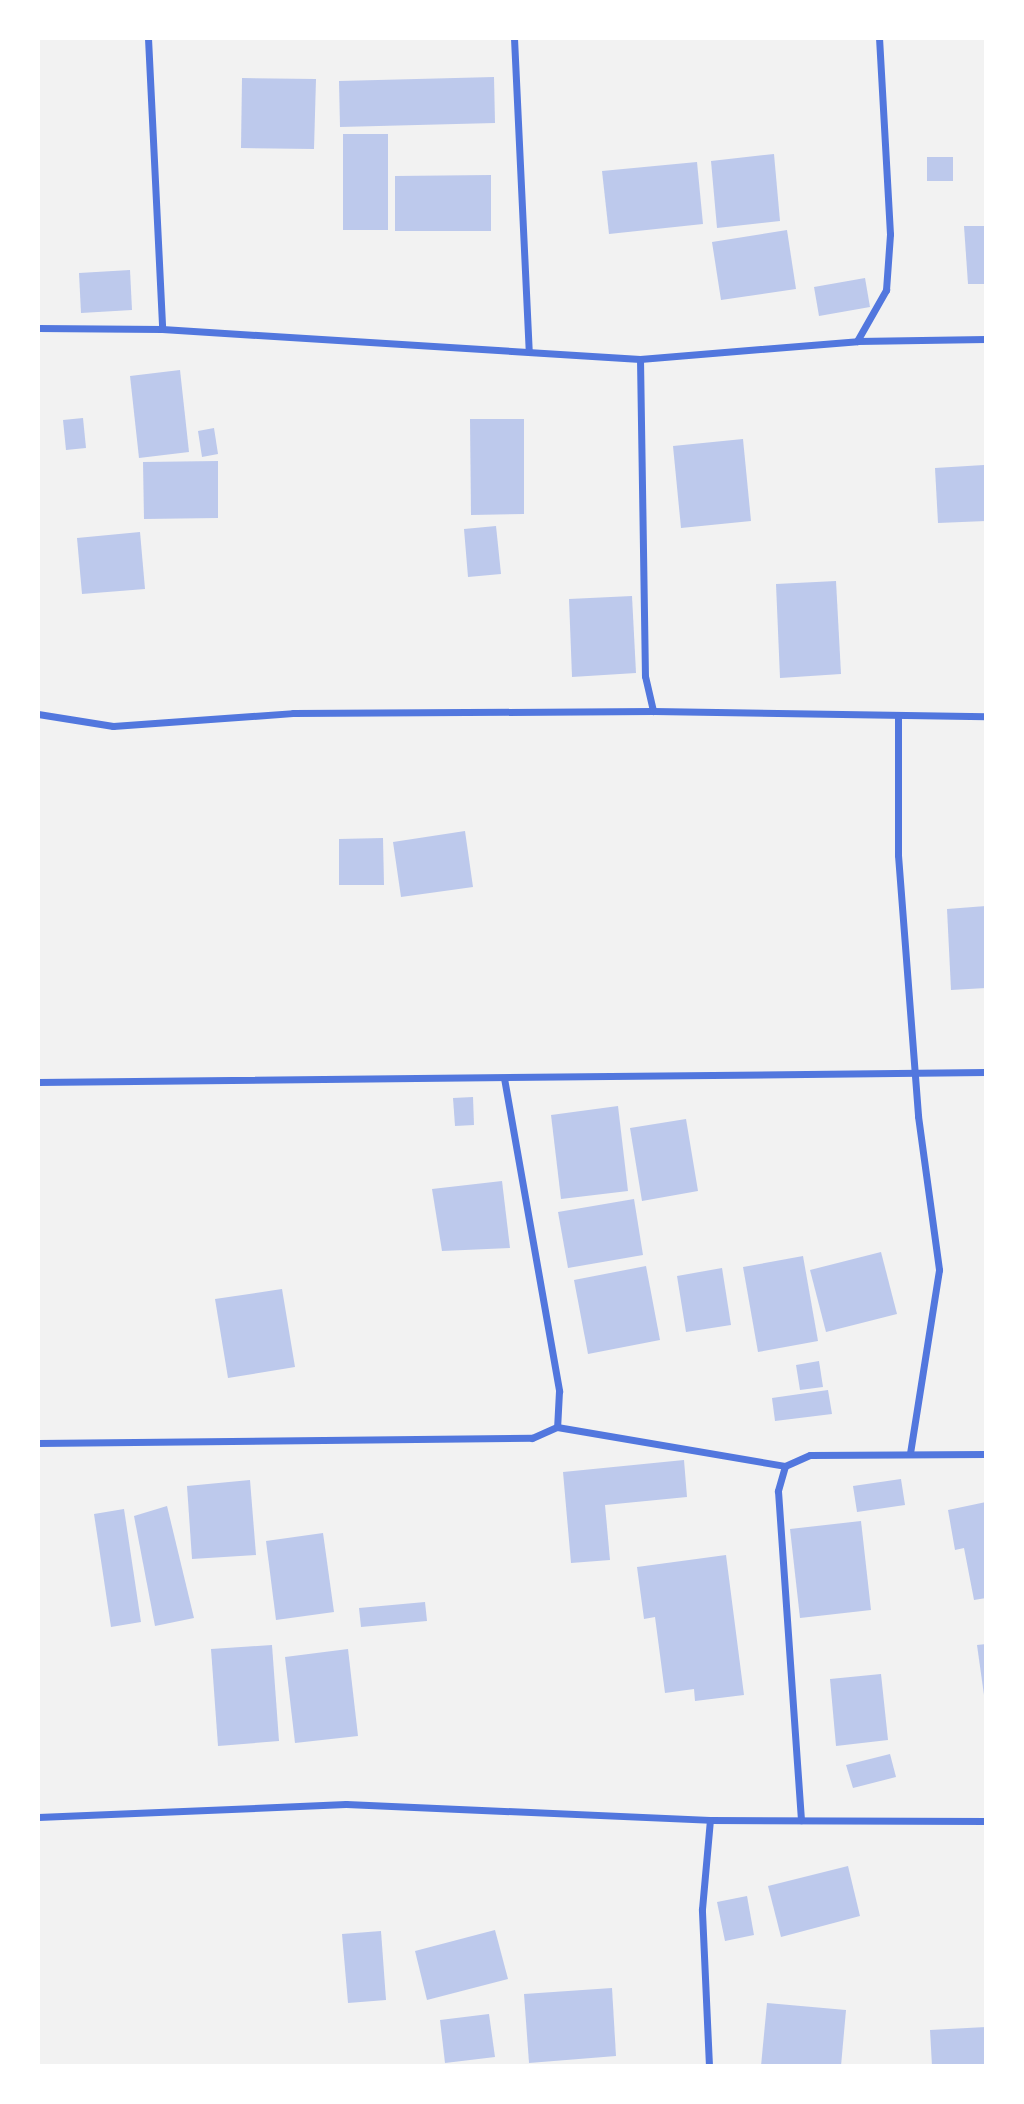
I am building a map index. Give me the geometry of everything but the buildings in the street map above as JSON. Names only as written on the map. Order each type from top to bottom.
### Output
[{"type":"street","points":[[148,38],[162,329]]},
{"type":"street","points":[[514,38],[529,351]]},
{"type":"street","points":[[858,341],[886,290],[890,233],[880,38]]},
{"type":"street","points":[[38,328],[162,329],[640,359],[858,341],[985,340]]},
{"type":"street","points":[[640,359],[645,676],[653,711]]},
{"type":"street","points":[[38,714],[113,726],[293,713],[653,711],[985,716]]},
{"type":"street","points":[[898,715],[898,855],[915,1072],[939,1270],[910,1454]]},
{"type":"street","points":[[38,1082],[985,1073]]},
{"type":"street","points":[[504,1078],[559,1391],[557,1427]]},
{"type":"street","points":[[38,1443],[532,1438],[557,1427],[785,1466],[810,1455],[985,1454]]},
{"type":"street","points":[[785,1466],[778,1491],[801,1820]]},
{"type":"street","points":[[38,1817],[346,1804],[710,1820],[985,1821]]},
{"type":"street","points":[[709,2066],[702,1909],[710,1820]]}]
